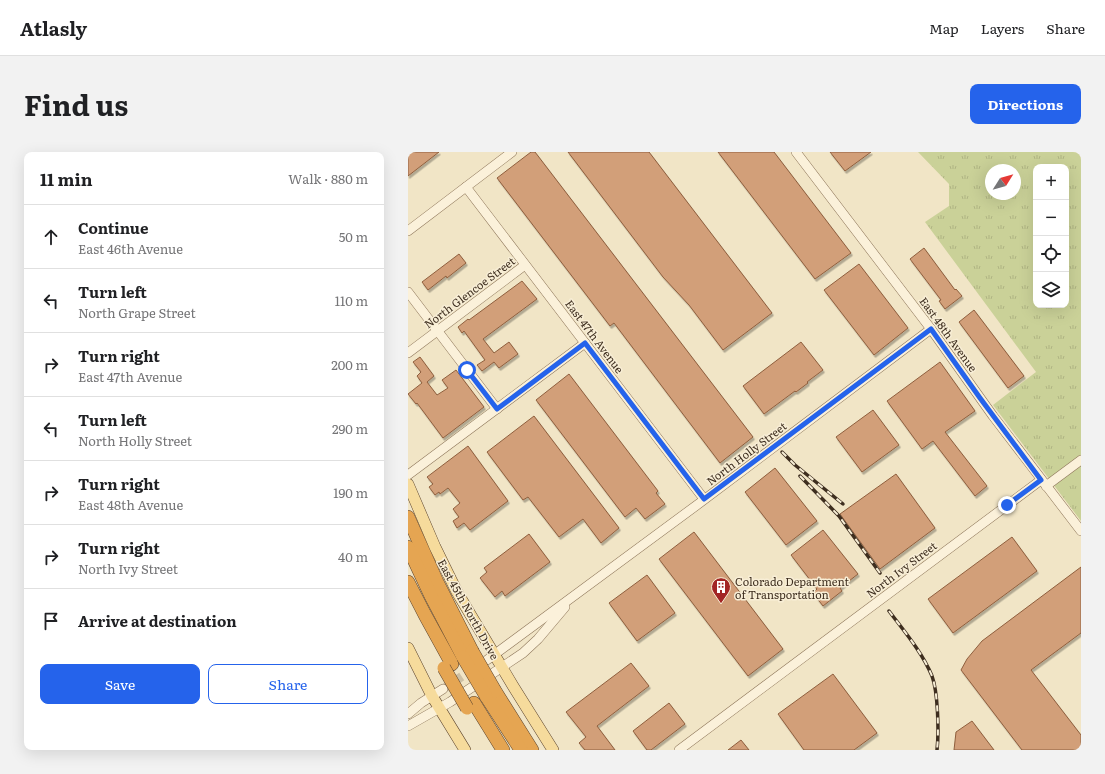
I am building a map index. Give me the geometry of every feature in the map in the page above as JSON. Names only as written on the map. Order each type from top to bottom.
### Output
[{"type":"highway","points":[[408,517],[468,654]]},
{"type":"highway","points":[[408,547],[430,596],[468,654],[490,694],[528,750]]},
{"type":"highway","points":[[408,583],[448,666]]},
{"type":"highway","points":[[408,598],[448,666],[493,750]]},
{"type":"highway","points":[[470,706],[503,750]]},
{"type":"main road","name":"East 45th North Drive","points":[[408,484],[447,572],[491,657],[502,668],[553,750]]},
{"type":"main road","points":[[408,648],[432,696],[465,750]]},
{"type":"street","points":[[408,231],[512,152]]},
{"type":"street","name":"East 48th Avenue","points":[[796,152],[931,329],[980,398],[1081,531]]},
{"type":"street","name":"East 47th Avenue","points":[[466,187],[704,499]]},
{"type":"street","name":"North Glencoe Street","points":[[408,353],[526,265]]},
{"type":"street","points":[[408,292],[497,409]]},
{"type":"street","name":"North Holly Street","points":[[491,657],[575,596],[931,329]]},
{"type":"street","points":[[408,475],[585,343]]},
{"type":"street","name":"North Ivy Street","points":[[679,750],[1044,483],[1081,460]]},
{"type":"street","name":"North Holly Street","points":[[408,726],[440,708],[502,668],[534,644],[575,596]]},
{"type":"street","points":[[408,714],[421,703],[443,689]]},
{"type":"green space","points":[[918,152],[1081,152],[1081,521],[993,405],[1036,372],[925,222],[949,206],[949,184]]},
{"type":"building","points":[[408,152],[439,152],[408,176]]},
{"type":"building","points":[[531,152],[535,152],[753,437],[720,463],[614,323],[610,326],[497,178]]},
{"type":"building","points":[[568,152],[649,152],[772,313],[723,350],[689,305],[663,277]]},
{"type":"building","points":[[718,152],[774,152],[851,253],[815,279]]},
{"type":"building","points":[[830,152],[871,152],[845,171]]},
{"type":"building","points":[[924,248],[955,290],[956,289],[962,296],[945,309],[939,301],[941,300],[910,259]]},
{"type":"building","points":[[459,254],[466,263],[447,278],[446,276],[428,290],[422,282]]},
{"type":"building","points":[[859,264],[908,328],[874,355],[824,290]]},
{"type":"building","points":[[522,281],[537,299],[483,339],[494,353],[509,342],[518,354],[499,368],[494,362],[482,371],[477,365],[485,360],[464,331],[462,333],[458,327]]},
{"type":"building","points":[[974,310],[1024,376],[1008,388],[959,322]]},
{"type":"building","points":[[801,342],[823,370],[796,392],[795,391],[764,414],[743,386]]},
{"type":"building","points":[[420,357],[434,376],[427,382],[437,395],[448,388],[442,380],[456,370],[484,407],[443,438],[417,403],[416,404],[408,394],[422,383],[417,376],[421,372],[413,362]]},
{"type":"building","points":[[940,362],[975,411],[945,432],[987,486],[975,496],[933,441],[922,449],[887,401]]},
{"type":"building","points":[[569,374],[658,491],[656,493],[665,504],[645,519],[636,508],[625,517],[536,400]]},
{"type":"building","points":[[873,410],[899,445],[862,472],[836,437]]},
{"type":"building","points":[[534,416],[619,528],[601,543],[583,519],[559,537],[528,497],[523,500],[487,452]]},
{"type":"building","points":[[468,446],[508,501],[470,530],[464,523],[457,528],[453,521],[459,517],[453,509],[460,503],[448,488],[440,494],[439,492],[435,495],[429,487],[433,484],[427,477]]},
{"type":"building","points":[[775,468],[817,521],[786,545],[745,492]]},
{"type":"building","points":[[896,474],[935,528],[880,569],[840,514]]},
{"type":"building","points":[[823,530],[858,574],[840,588],[842,591],[823,606],[813,593],[817,589],[791,555]]},
{"type":"building","name":"Colorado Department of Transportation","points":[[694,532],[783,649],[748,676],[659,559]]},
{"type":"building","points":[[529,534],[550,562],[505,596],[502,591],[495,597],[480,578],[487,572],[484,568]]},
{"type":"building","points":[[1012,537],[1037,571],[953,633],[928,599]]},
{"type":"building","points":[[1081,567],[1081,633],[1031,670],[1081,735],[1081,750],[1022,750],[961,670],[967,659],[982,641]]},
{"type":"building","points":[[647,575],[675,613],[637,641],[609,603]]},
{"type":"building","points":[[631,663],[649,686],[597,726],[615,750],[585,750],[579,743],[586,737],[566,712]]},
{"type":"building","points":[[833,674],[877,733],[854,750],[804,750],[778,714]]},
{"type":"building","points":[[669,703],[685,724],[651,750],[647,750],[633,731]]},
{"type":"building","points":[[972,721],[994,750],[954,750],[956,732]]},
{"type":"building","points":[[741,740],[749,750],[728,750]]},
{"type":"tunnel","points":[[443,689],[476,667]]},
{"type":"railway","points":[[782,452],[795,465],[843,504]]},
{"type":"railway","points":[[800,476],[839,516],[880,573]]},
{"type":"railway","points":[[889,611],[918,650],[932,676],[936,692],[938,712],[937,750]]},
{"type":"place","name":"Colorado Department of Transportation","points":[[721,604]]},
{"type":"route","points":[[467,370],[497,409],[585,343],[704,499],[931,329],[1041,480],[1007,505]]}]
